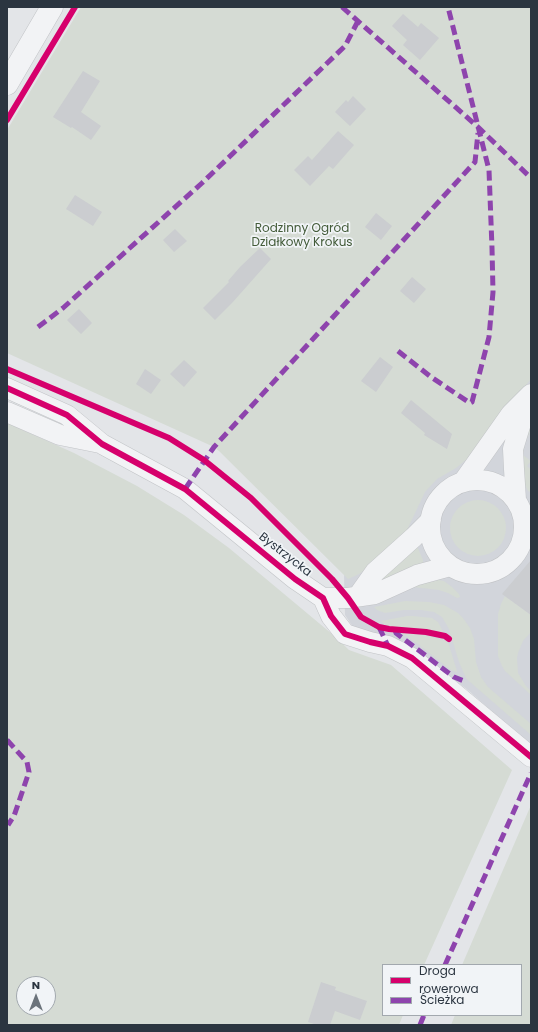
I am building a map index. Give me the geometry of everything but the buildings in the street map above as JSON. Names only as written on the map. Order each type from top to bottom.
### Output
[{"type":"street","points":[[7,84],[52,7]]},
{"type":"street","name":"Bystrzycka","points":[[7,388],[67,415],[102,444],[185,488],[295,578],[323,598]]},
{"type":"street","points":[[463,482],[511,414],[531,394]]},
{"type":"street","points":[[516,500],[513,450],[520,426],[531,399]]},
{"type":"street","name":"Bystrzycka","points":[[7,412],[60,435],[102,444]]},
{"type":"street","points":[[478,480],[493,482],[506,489],[516,500],[523,513],[525,529],[522,544],[514,558],[502,569],[489,574],[476,575],[462,573],[450,566],[440,557],[434,546],[430,533],[431,520],[438,501],[453,486],[463,482],[478,480]]},
{"type":"street","points":[[358,596],[375,572],[431,520]]},
{"type":"street","points":[[450,566],[417,575],[375,594],[343,598],[323,598],[331,616],[345,634],[388,646],[412,658],[531,757]]},
{"type":"shaded area","points":[[531,364],[531,746],[469,691],[406,642],[353,627],[345,615],[344,574],[352,569]]},
{"type":"green space","name":"Rodzinny Ogród Działkowy Krokus","points":[[81,7],[531,7],[531,379],[471,456],[456,468],[437,479],[425,492],[407,530],[367,569],[359,574],[348,579],[214,447],[7,353],[7,130]]},
{"type":"green space","points":[[7,423],[74,453],[137,486],[184,515],[229,548],[338,639],[349,650],[391,665],[512,770],[424,964],[382,964],[382,1016],[403,1016],[399,1025],[7,1025]]},
{"type":"green space","points":[[531,423],[531,430],[526,442]]},
{"type":"green space","points":[[525,445],[523,455],[531,461],[527,466],[531,470],[531,492],[528,491],[524,483],[520,461]]},
{"type":"green space","points":[[478,500],[489,502],[498,508],[504,517],[506,528],[504,539],[498,548],[489,554],[478,556],[467,554],[458,548],[452,539],[450,528],[452,517],[458,508],[467,502]]},
{"type":"green space","points":[[417,546],[423,560],[423,564],[380,586],[376,581]]},
{"type":"green space","points":[[438,580],[444,581],[452,587],[460,597],[457,598],[439,590],[413,587],[414,584]]},
{"type":"green space","points":[[505,596],[531,615],[531,632],[523,641],[517,658],[518,673],[531,691],[531,695],[505,671],[498,656],[498,614]]},
{"type":"green space","points":[[405,601],[429,602],[444,605],[458,613],[463,618],[470,628],[474,639],[476,662],[481,677],[488,687],[531,724],[531,735],[466,678],[459,662],[449,629],[442,617],[434,612],[421,610],[404,610],[385,613],[374,607]]},
{"type":"green space","points":[[407,616],[432,618],[438,622],[444,633],[420,628],[390,627],[386,626],[381,621]]},
{"type":"green space","points":[[401,633],[424,635],[448,642],[457,672],[451,670],[418,644]]},
{"type":"green space","points":[[531,805],[531,1025],[451,1025],[455,1016],[522,1016],[522,964],[462,964]]},
{"type":"marked path","points":[[342,7],[478,127],[531,178]]},
{"type":"marked path","points":[[398,351],[431,377],[470,403],[472,402],[489,337],[493,292],[489,170],[448,7]]},
{"type":"marked path","points":[[38,327],[63,308],[202,183],[345,46],[358,21]]},
{"type":"marked path","points":[[185,489],[214,447],[475,162],[478,133]]},
{"type":"marked path","points":[[379,627],[388,646]]},
{"type":"marked path","points":[[395,630],[396,633],[454,677],[464,681]]},
{"type":"marked path","points":[[7,740],[27,762],[29,772],[14,816],[8,825]]},
{"type":"marked path","points":[[445,964],[531,773]]},
{"type":"marked path","points":[[420,1025],[424,1016]]},
{"type":"cycle path","points":[[7,120],[75,7]]},
{"type":"cycle path","points":[[7,369],[169,438],[204,460],[251,498],[332,579],[361,617],[379,627],[426,632],[445,636],[449,639]]},
{"type":"cycle path","points":[[7,388],[67,415],[102,444],[185,489],[295,579],[323,598],[331,616],[345,634],[388,646],[412,658],[531,757]]}]
